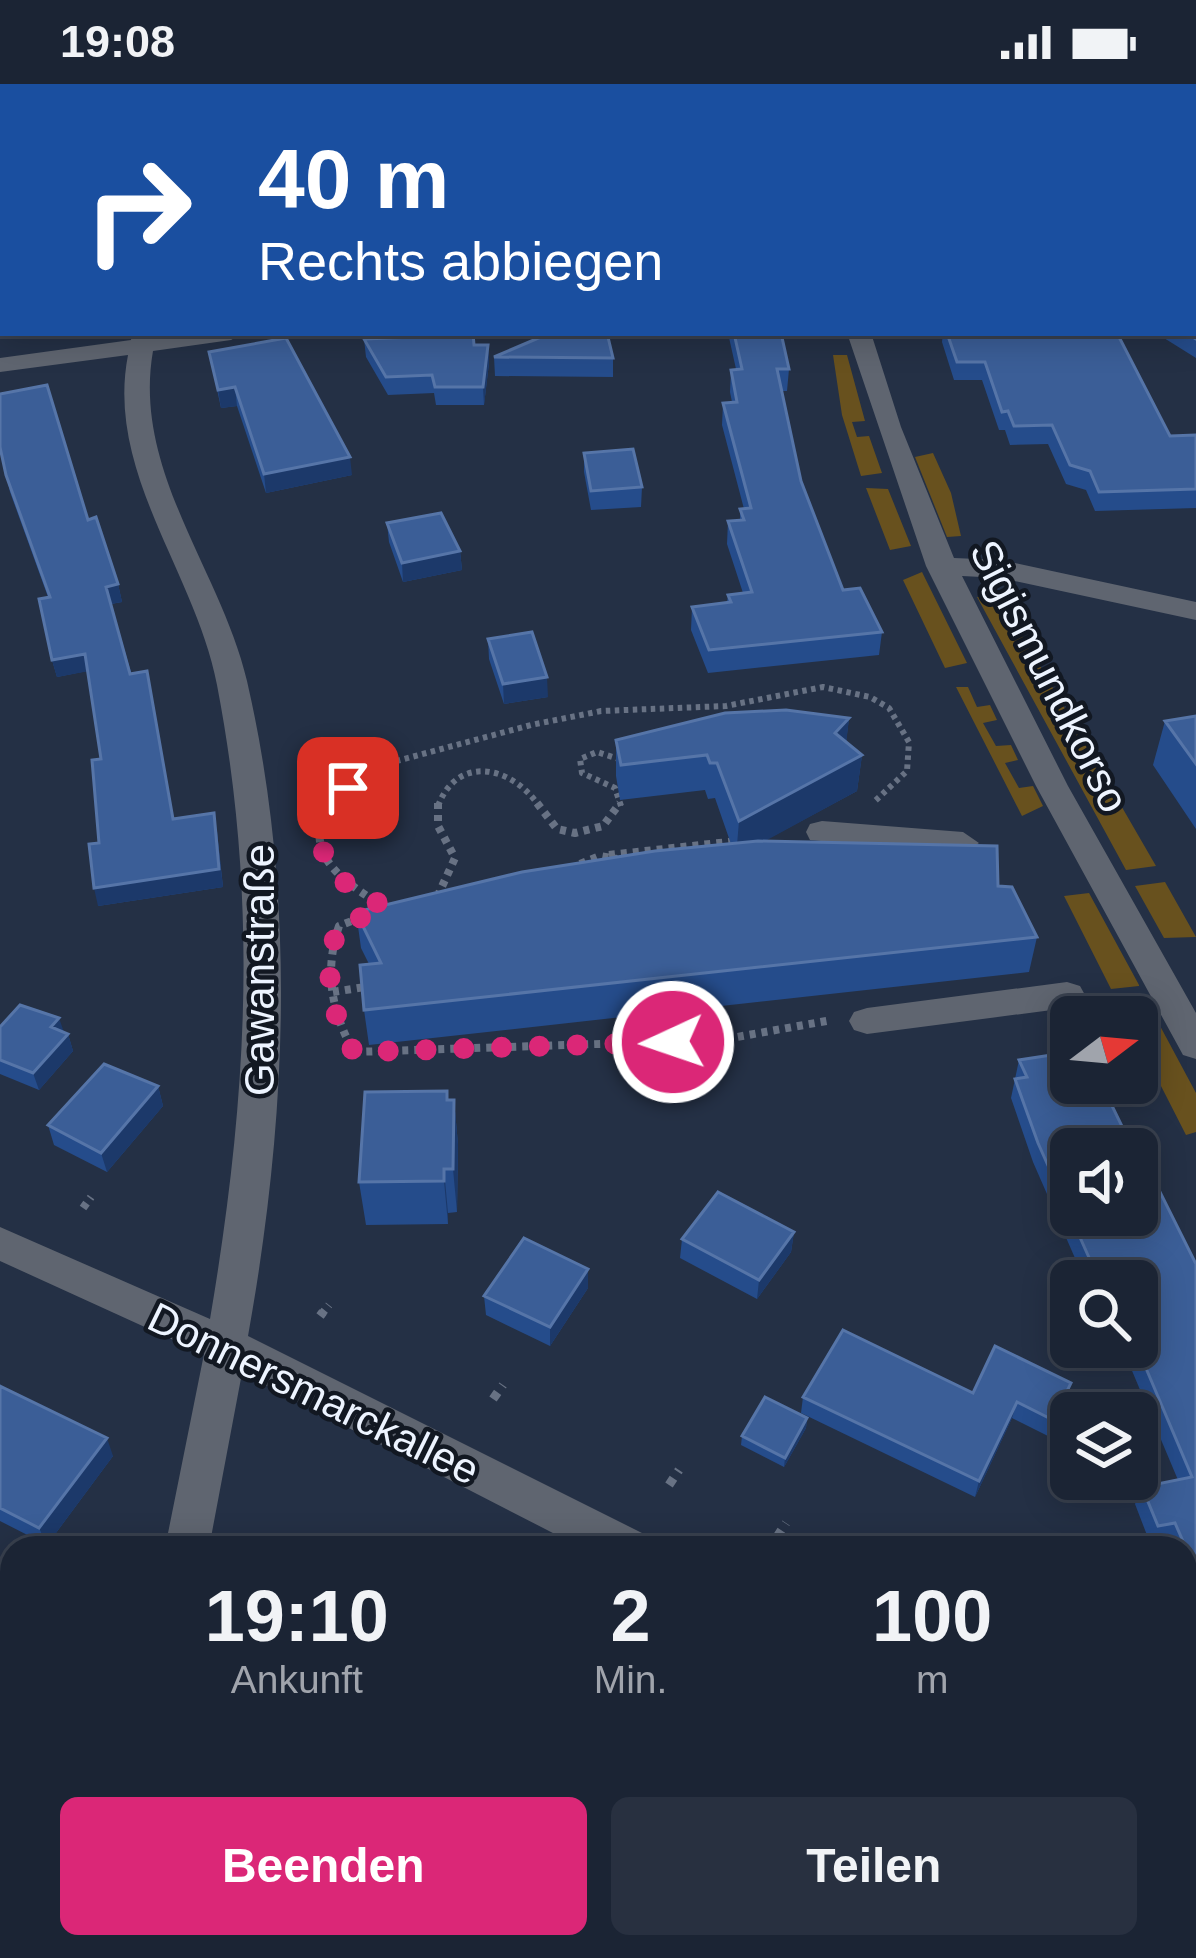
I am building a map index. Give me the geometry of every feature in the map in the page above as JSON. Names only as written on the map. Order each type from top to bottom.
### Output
[{"type":"street","points":[[0,365],[142,338],[177,336]]},
{"type":"street","name":"Sigismundkorso","points":[[860,336],[901,471],[940,566],[1196,1046]]},
{"type":"street","name":"Gawanstraße","points":[[142,338],[136,381],[147,457],[230,672],[266,882],[258,1152],[228,1346],[189,1536]]},
{"type":"street","points":[[940,566],[1001,569],[1196,611]]},
{"type":"street","points":[[822,832],[963,843]]},
{"type":"street","points":[[856,1020],[1067,995]]},
{"type":"street","name":"Donnersmarckallee","points":[[0,1243],[228,1346],[602,1536]]},
{"type":"path","points":[[386,908],[341,880],[322,856],[317,832],[329,805],[389,763],[571,716],[725,706],[823,686],[870,697],[890,708],[912,758],[907,771],[881,797],[822,832]]},
{"type":"path","points":[[439,893],[453,872],[455,858],[436,826],[435,810],[451,784],[468,772],[501,770],[514,777],[549,821],[568,834],[609,823],[621,806],[615,788],[582,773],[580,759],[607,753],[626,763],[633,775]]},
{"type":"path","points":[[561,872],[599,856],[739,840]]},
{"type":"path","points":[[599,856],[625,861]]},
{"type":"path","points":[[422,898],[462,890]]},
{"type":"path","points":[[404,903],[339,926],[330,950],[334,1022],[354,1052],[720,1040],[856,1020]]},
{"type":"path","points":[[333,992],[364,987]]},
{"type":"path","points":[[83,1208],[91,1197]]},
{"type":"path","points":[[320,1316],[329,1304]]},
{"type":"path","points":[[493,1399],[503,1385]]},
{"type":"path","points":[[669,1484],[679,1470]]},
{"type":"path","points":[[781,1536],[786,1523]]},
{"type":"shaded area","points":[[833,355],[847,355],[865,421],[852,422],[857,437],[869,436],[882,473],[861,476],[842,415]]},
{"type":"shaded area","points":[[933,453],[951,493],[961,536],[947,537],[915,457]]},
{"type":"shaded area","points":[[866,488],[888,489],[911,546],[890,550]]},
{"type":"shaded area","points":[[922,572],[967,663],[945,668],[903,580]]},
{"type":"shaded area","points":[[988,596],[1024,638],[1156,866],[1126,870],[977,597]]},
{"type":"shaded area","points":[[956,687],[968,687],[977,707],[990,705],[997,720],[983,723],[996,746],[1011,745],[1018,760],[1005,763],[1019,788],[1033,786],[1043,806],[1022,816]]},
{"type":"shaded area","points":[[1165,882],[1196,937],[1164,938],[1135,886]]},
{"type":"shaded area","points":[[1089,893],[1139,986],[1111,989],[1064,896]]},
{"type":"shaded area","points":[[1158,1024],[1196,1093],[1196,1132],[1186,1135],[1158,1080]]},
{"type":"building","points":[[473,336],[474,345],[488,345],[483,387],[435,387],[432,375],[386,377],[364,339]]},
{"type":"building","points":[[543,336],[608,336],[613,358],[494,357]]},
{"type":"building","points":[[735,336],[782,336],[789,369],[777,369],[801,481],[843,590],[860,588],[882,632],[709,650],[692,607],[731,602],[728,595],[752,592],[728,521],[744,520],[740,509],[751,508],[723,403],[737,402],[731,370],[742,369]]},
{"type":"building","points":[[948,336],[1119,336],[1170,436],[1196,435],[1196,489],[1099,492],[1090,471],[1070,465],[1052,425],[1014,426],[1008,411],[1002,412],[985,362],[957,362]]},
{"type":"building","points":[[286,338],[350,457],[264,474],[235,387],[218,390],[209,352]]},
{"type":"building","points":[[47,385],[88,520],[96,517],[118,584],[106,587],[130,674],[147,671],[173,819],[214,813],[219,869],[94,888],[89,844],[99,843],[92,760],[101,759],[85,654],[52,660],[39,599],[50,597],[0,447],[0,394]]},
{"type":"building","points":[[633,449],[642,487],[591,491],[584,453]]},
{"type":"building","points":[[441,513],[460,551],[402,563],[387,523]]},
{"type":"building","points":[[532,632],[547,677],[503,684],[488,639]]},
{"type":"building","points":[[786,710],[849,718],[835,733],[862,755],[739,821],[717,763],[710,763],[707,755],[621,765],[616,740],[725,713]]},
{"type":"building","points":[[1196,716],[1196,764],[1165,721]]},
{"type":"building","points":[[758,841],[997,846],[998,886],[1012,887],[1037,937],[364,1010],[360,965],[381,963],[356,912],[522,872]]},
{"type":"building","points":[[20,1005],[59,1018],[51,1027],[68,1034],[33,1073],[0,1060],[0,1027]]},
{"type":"building","points":[[1050,1055],[1050,1104],[1111,1104],[1123,1128],[1050,1128],[1050,1170],[1015,1079],[1027,1077],[1019,1060]]},
{"type":"building","points":[[104,1064],[158,1086],[101,1153],[48,1125]]},
{"type":"building","points":[[447,1091],[447,1100],[454,1100],[453,1169],[444,1169],[444,1181],[359,1182],[365,1092]]},
{"type":"building","points":[[1158,1188],[1196,1264],[1196,1536],[1181,1536],[1175,1523],[1158,1526],[1147,1500],[1158,1500],[1158,1484],[1192,1477],[1146,1368],[1158,1368],[1158,1260],[1090,1260],[1079,1236],[1158,1236]]},
{"type":"building","points":[[718,1192],[794,1232],[759,1280],[682,1239]]},
{"type":"building","points":[[524,1238],[588,1269],[550,1327],[484,1296]]},
{"type":"building","points":[[843,1330],[973,1393],[995,1346],[1071,1383],[1067,1392],[1050,1392],[1050,1418],[1017,1402],[979,1481],[803,1397]]},
{"type":"building","points":[[0,1386],[107,1438],[39,1528],[0,1508]]},
{"type":"building","points":[[765,1397],[807,1418],[785,1458],[742,1436]]},
{"type":"route","points":[[348,788],[329,805],[317,832],[322,856],[341,880],[386,908],[339,926],[330,950],[334,1022],[354,1052],[439,1053],[673,1042]]}]
